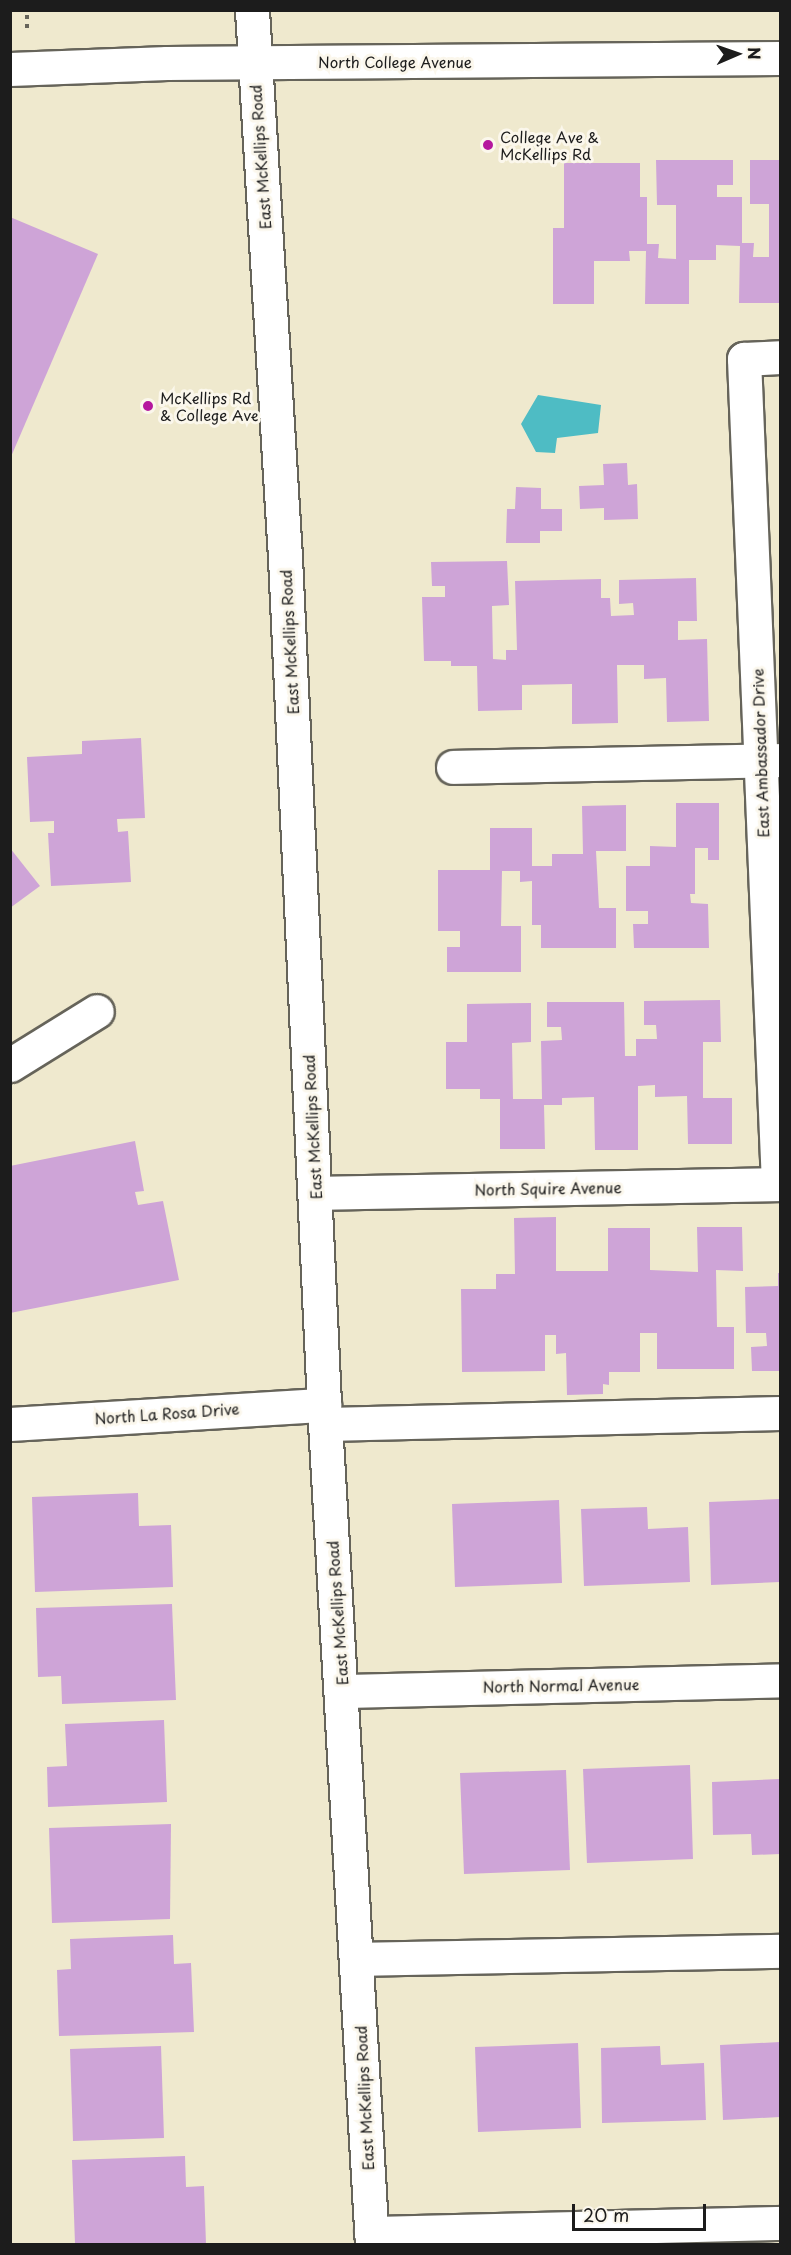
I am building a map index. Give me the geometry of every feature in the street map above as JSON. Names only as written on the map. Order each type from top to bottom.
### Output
[{"type":"street","name":"East McKellips Road","points":[[252,10],[285,558],[325,1415],[371,2239]]},
{"type":"street","name":"North College Avenue","points":[[10,69],[254,63],[780,58]]},
{"type":"street","name":"East Ambassador Drive","points":[[779,1184],[770,761],[744,359],[780,357]]},
{"type":"street","points":[[453,767],[770,761]]},
{"type":"street","points":[[10,1065],[97,1011]]},
{"type":"street","name":"North Squire Avenue","points":[[315,1193],[779,1184]]},
{"type":"street","name":"North La Rosa Drive","points":[[10,1424],[325,1415],[780,1413]]},
{"type":"street","name":"North Normal Avenue","points":[[342,1691],[780,1680]]},
{"type":"street","points":[[356,1959],[780,1951]]},
{"type":"street","points":[[371,2239],[780,2223]]},
{"type":"water","points":[[538,395],[601,405],[598,433],[557,438],[555,453],[536,452],[521,424]]},
{"type":"building","points":[[656,160],[733,160],[733,185],[717,185],[717,197],[742,197],[742,243],[754,243],[753,257],[769,257],[769,204],[750,204],[750,160],[780,160],[780,303],[739,303],[740,246],[716,245],[716,260],[689,260],[689,304],[645,304],[646,251],[629,251],[630,261],[594,261],[594,304],[553,304],[553,228],[564,228],[564,163],[640,163],[640,197],[647,197],[647,244],[659,244],[658,258],[676,259],[676,205],[657,205]]},
{"type":"building","points":[[10,217],[98,254],[10,459]]},
{"type":"building","points":[[627,463],[628,485],[637,484],[638,519],[604,520],[604,508],[580,509],[579,486],[604,485],[603,464]]},
{"type":"building","points":[[516,487],[541,488],[541,509],[562,509],[562,531],[540,531],[540,543],[506,543],[507,509],[515,509]]},
{"type":"building","points":[[507,561],[509,605],[492,606],[493,659],[506,660],[506,650],[517,650],[515,581],[601,579],[601,598],[610,598],[611,616],[634,615],[633,603],[619,604],[619,580],[696,578],[697,621],[678,621],[678,640],[707,639],[709,721],[667,722],[666,678],[644,679],[644,665],[617,665],[618,723],[572,724],[572,684],[522,685],[522,710],[478,711],[477,666],[451,666],[451,661],[424,661],[422,597],[445,597],[445,586],[432,586],[431,562]]},
{"type":"building","points":[[141,738],[145,818],[117,819],[118,832],[128,831],[131,882],[51,886],[48,833],[54,833],[54,821],[30,822],[27,757],[82,754],[82,741]]},
{"type":"building","points":[[676,803],[719,803],[719,860],[708,860],[708,848],[695,848],[695,894],[690,894],[691,903],[708,904],[709,948],[634,948],[633,924],[648,924],[648,911],[626,911],[626,866],[650,866],[650,846],[676,847]]},
{"type":"building","points":[[626,805],[626,851],[596,851],[599,908],[616,908],[616,948],[541,948],[541,925],[532,925],[532,881],[520,882],[520,871],[502,871],[501,926],[521,926],[521,972],[447,972],[447,947],[460,947],[460,931],[438,931],[438,870],[490,870],[490,828],[532,828],[532,866],[552,866],[552,854],[583,854],[582,806]]},
{"type":"building","points":[[10,848],[40,886],[10,908]]},
{"type":"building","points":[[720,1000],[721,1042],[703,1042],[703,1098],[732,1098],[732,1144],[688,1144],[687,1096],[655,1097],[655,1085],[638,1086],[638,1150],[595,1150],[594,1097],[562,1098],[562,1105],[544,1105],[545,1149],[500,1149],[500,1099],[480,1099],[480,1089],[446,1089],[446,1042],[467,1042],[467,1004],[531,1003],[531,1042],[512,1043],[513,1099],[542,1099],[541,1041],[562,1040],[561,1027],[547,1027],[547,1002],[624,1002],[625,1056],[636,1056],[636,1039],[657,1039],[656,1025],[644,1025],[644,1001]]},
{"type":"building","points":[[135,1141],[144,1191],[135,1192],[138,1205],[163,1201],[179,1280],[10,1313],[10,1166]]},
{"type":"building","points":[[556,1217],[556,1271],[608,1271],[608,1228],[650,1228],[650,1270],[698,1272],[697,1227],[742,1227],[743,1271],[716,1270],[717,1327],[734,1327],[734,1369],[657,1369],[657,1333],[640,1333],[640,1372],[609,1372],[609,1385],[603,1384],[603,1394],[567,1395],[566,1353],[556,1354],[556,1335],[545,1335],[545,1371],[462,1372],[461,1289],[496,1289],[496,1274],[515,1274],[514,1218]]},
{"type":"building","points":[[778,1273],[780,1273],[780,1371],[752,1371],[751,1347],[767,1346],[766,1333],[746,1333],[745,1287],[778,1286]]},
{"type":"building","points":[[138,1493],[139,1526],[171,1525],[173,1587],[35,1592],[32,1497]]},
{"type":"building","points":[[780,1499],[780,1582],[711,1585],[709,1502]]},
{"type":"building","points":[[559,1500],[562,1583],[455,1587],[452,1504]]},
{"type":"building","points":[[647,1507],[648,1529],[688,1527],[690,1582],[584,1586],[581,1509]]},
{"type":"building","points":[[172,1604],[176,1700],[62,1704],[61,1676],[38,1677],[36,1608]]},
{"type":"building","points":[[164,1720],[167,1802],[48,1807],[47,1767],[67,1766],[65,1724]]},
{"type":"building","points":[[690,1765],[693,1859],[587,1863],[583,1769]]},
{"type":"building","points":[[566,1770],[570,1870],[464,1874],[460,1773]]},
{"type":"building","points":[[780,1779],[780,1854],[752,1855],[751,1834],[713,1835],[712,1782]]},
{"type":"building","points":[[171,1824],[170,1919],[52,1923],[49,1828]]},
{"type":"building","points":[[173,1935],[174,1964],[191,1963],[194,2032],[59,2036],[57,1970],[71,1969],[70,1939]]},
{"type":"building","points":[[780,2042],[780,2117],[723,2120],[720,2045]]},
{"type":"building","points":[[578,2043],[581,2128],[478,2132],[475,2047]]},
{"type":"building","points":[[161,2046],[164,2138],[73,2141],[70,2049]]},
{"type":"building","points":[[660,2046],[661,2065],[704,2063],[706,2120],[602,2123],[601,2048]]},
{"type":"building","points":[[185,2156],[186,2187],[204,2186],[206,2244],[75,2244],[72,2160]]},
{"type":"place","name":"College Ave & McKellips Rd","points":[[488,145]]},
{"type":"place","name":"McKellips Rd & College Ave","points":[[148,406]]}]
